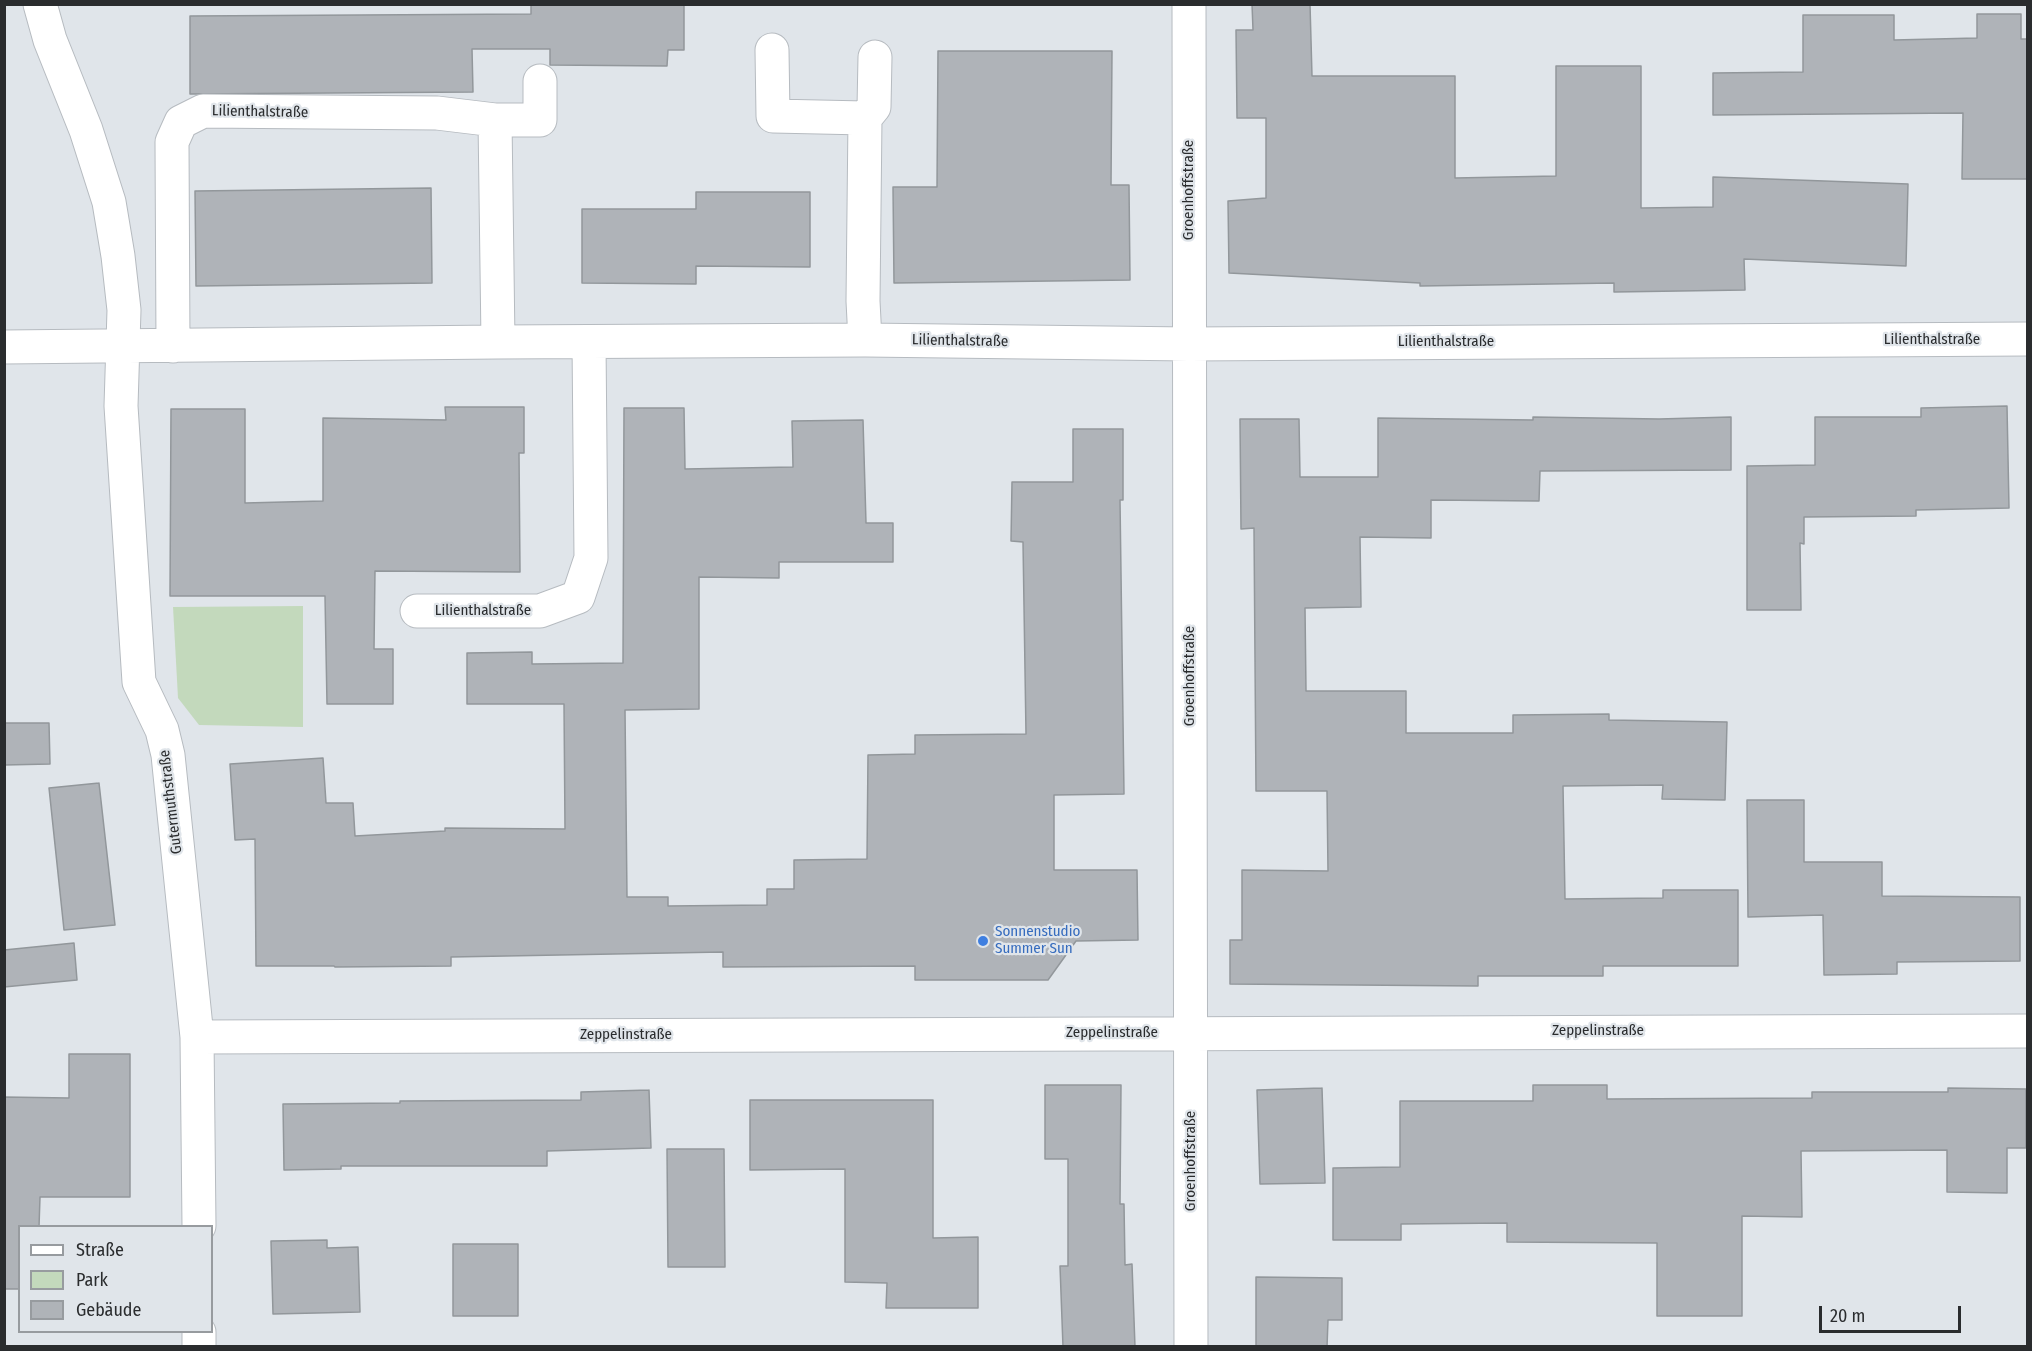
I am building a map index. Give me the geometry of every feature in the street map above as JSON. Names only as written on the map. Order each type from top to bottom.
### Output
[{"type":"street","name":"Gutermuthstraße","points":[[40,4],[50,40],[86,130],[109,202],[118,256],[124,310],[122,406],[139,682],[162,730],[168,755],[197,1037],[199,1225]]},
{"type":"street","name":"Groenhoffstraße","points":[[1189,4],[1191,1347]]},
{"type":"street","points":[[772,50],[773,116],[865,118]]},
{"type":"street","points":[[865,340],[865,118],[874,107],[875,57]]},
{"type":"street","name":"Lilienthalstraße","points":[[173,346],[172,142],[181,122],[203,111],[437,113],[495,120],[540,120],[540,81]]},
{"type":"street","points":[[495,120],[498,342]]},
{"type":"street","name":"Lilienthalstraße","points":[[4,346],[865,340],[1189,344],[2028,339]]},
{"type":"street","name":"Lilienthalstraße","points":[[417,611],[540,611],[578,597],[591,558],[589,342]]},
{"type":"street","name":"Zeppelinstraße","points":[[197,1037],[2028,1031]]},
{"type":"green space","points":[[303,606],[303,727],[199,725],[178,698],[173,607]]},
{"type":"building","points":[[531,4],[684,4],[684,50],[668,50],[667,66],[550,65],[550,49],[472,49],[473,92],[190,94],[190,16],[531,14]]},
{"type":"building","points":[[1252,4],[1310,4],[1312,76],[1455,76],[1455,178],[1556,176],[1556,66],[1641,66],[1641,208],[1713,207],[1713,177],[1908,184],[1906,266],[1744,259],[1745,290],[1614,292],[1614,283],[1420,286],[1420,283],[1229,273],[1228,201],[1266,198],[1266,118],[1237,118],[1236,30],[1253,30]]},
{"type":"building","points":[[1977,14],[2021,14],[2021,39],[2028,39],[2028,179],[1962,179],[1963,113],[1713,115],[1713,73],[1803,72],[1803,15],[1894,15],[1894,40],[1977,38]]},
{"type":"building","points":[[938,51],[1112,51],[1111,185],[1129,185],[1130,280],[894,283],[893,187],[937,187]]},
{"type":"building","points":[[431,188],[432,283],[196,286],[195,191]]},
{"type":"building","points":[[696,192],[810,192],[810,267],[696,266],[696,284],[582,283],[582,209],[696,209]]},
{"type":"building","points":[[2007,406],[2009,508],[1916,510],[1916,516],[1804,517],[1804,544],[1800,543],[1801,610],[1747,610],[1747,466],[1815,465],[1815,417],[1921,417],[1921,408]]},
{"type":"building","points":[[445,407],[524,407],[524,453],[519,453],[520,572],[375,571],[374,649],[393,649],[393,704],[327,704],[325,596],[170,596],[171,409],[245,409],[245,503],[323,501],[323,418],[446,420]]},
{"type":"building","points":[[624,408],[684,408],[685,469],[793,467],[792,421],[863,420],[866,523],[893,523],[893,562],[779,562],[779,578],[699,577],[699,709],[625,710],[627,897],[668,897],[668,906],[767,905],[767,889],[794,889],[794,860],[867,859],[868,755],[915,754],[915,735],[1026,734],[1023,542],[1011,541],[1012,482],[1073,482],[1073,429],[1123,429],[1123,500],[1120,500],[1124,794],[1054,795],[1054,870],[1137,870],[1138,940],[1076,941],[1048,980],[915,980],[915,966],[723,967],[723,952],[451,957],[451,966],[256,966],[255,839],[235,840],[230,764],[323,758],[326,803],[353,803],[355,836],[445,831],[445,828],[565,829],[564,704],[467,704],[467,653],[532,652],[532,664],[623,663]]},
{"type":"building","points":[[1533,417],[1659,419],[1731,417],[1731,470],[1540,471],[1539,501],[1431,500],[1431,538],[1360,537],[1361,607],[1305,608],[1306,691],[1406,691],[1406,733],[1513,733],[1513,715],[1609,714],[1609,720],[1727,722],[1725,800],[1662,799],[1663,785],[1563,786],[1565,899],[1663,898],[1663,890],[1738,890],[1738,966],[1603,966],[1603,976],[1478,976],[1478,986],[1230,984],[1230,940],[1242,940],[1242,870],[1328,871],[1327,791],[1256,791],[1254,528],[1241,529],[1240,419],[1299,419],[1300,477],[1378,477],[1378,418],[1533,420]]},
{"type":"building","points":[[4,723],[49,723],[50,764],[4,765]]},
{"type":"building","points":[[99,783],[115,925],[64,930],[49,788]]},
{"type":"building","points":[[1747,800],[1804,800],[1804,862],[1882,862],[1882,896],[2020,897],[2020,961],[1897,962],[1897,974],[1824,975],[1823,915],[1748,917]]},
{"type":"building","points":[[74,943],[77,980],[4,987],[4,950]]},
{"type":"building","points":[[69,1054],[130,1054],[130,1197],[40,1197],[39,1225],[18,1225],[18,1289],[4,1289],[4,1097],[69,1098]]},
{"type":"building","points":[[1045,1085],[1121,1085],[1120,1204],[1124,1204],[1125,1265],[1132,1264],[1135,1347],[1063,1347],[1060,1266],[1068,1266],[1068,1159],[1045,1159]]},
{"type":"building","points":[[1533,1085],[1607,1085],[1607,1099],[1812,1098],[1812,1092],[1948,1092],[1948,1088],[2026,1089],[2026,1148],[2007,1148],[2007,1193],[1947,1192],[1947,1150],[1801,1151],[1802,1217],[1742,1216],[1742,1316],[1657,1316],[1657,1243],[1507,1242],[1507,1223],[1401,1224],[1401,1240],[1333,1240],[1333,1168],[1400,1167],[1400,1101],[1533,1101]]},
{"type":"building","points":[[1322,1088],[1325,1183],[1260,1184],[1257,1090]]},
{"type":"building","points":[[649,1090],[651,1148],[547,1151],[547,1166],[341,1166],[341,1169],[284,1170],[283,1104],[581,1100],[581,1092]]},
{"type":"building","points":[[750,1100],[933,1100],[933,1238],[978,1237],[978,1308],[886,1308],[887,1283],[845,1282],[845,1169],[750,1170]]},
{"type":"building","points":[[667,1149],[724,1149],[725,1267],[668,1267]]},
{"type":"building","points":[[327,1240],[327,1248],[358,1247],[360,1312],[273,1314],[271,1241]]},
{"type":"building","points":[[453,1244],[518,1244],[518,1316],[453,1316]]},
{"type":"building","points":[[1256,1277],[1342,1278],[1342,1320],[1328,1320],[1327,1347],[1256,1347]]},
{"type":"place","name":"Sonnenstudio Summer Sun","points":[[983,941]]}]
